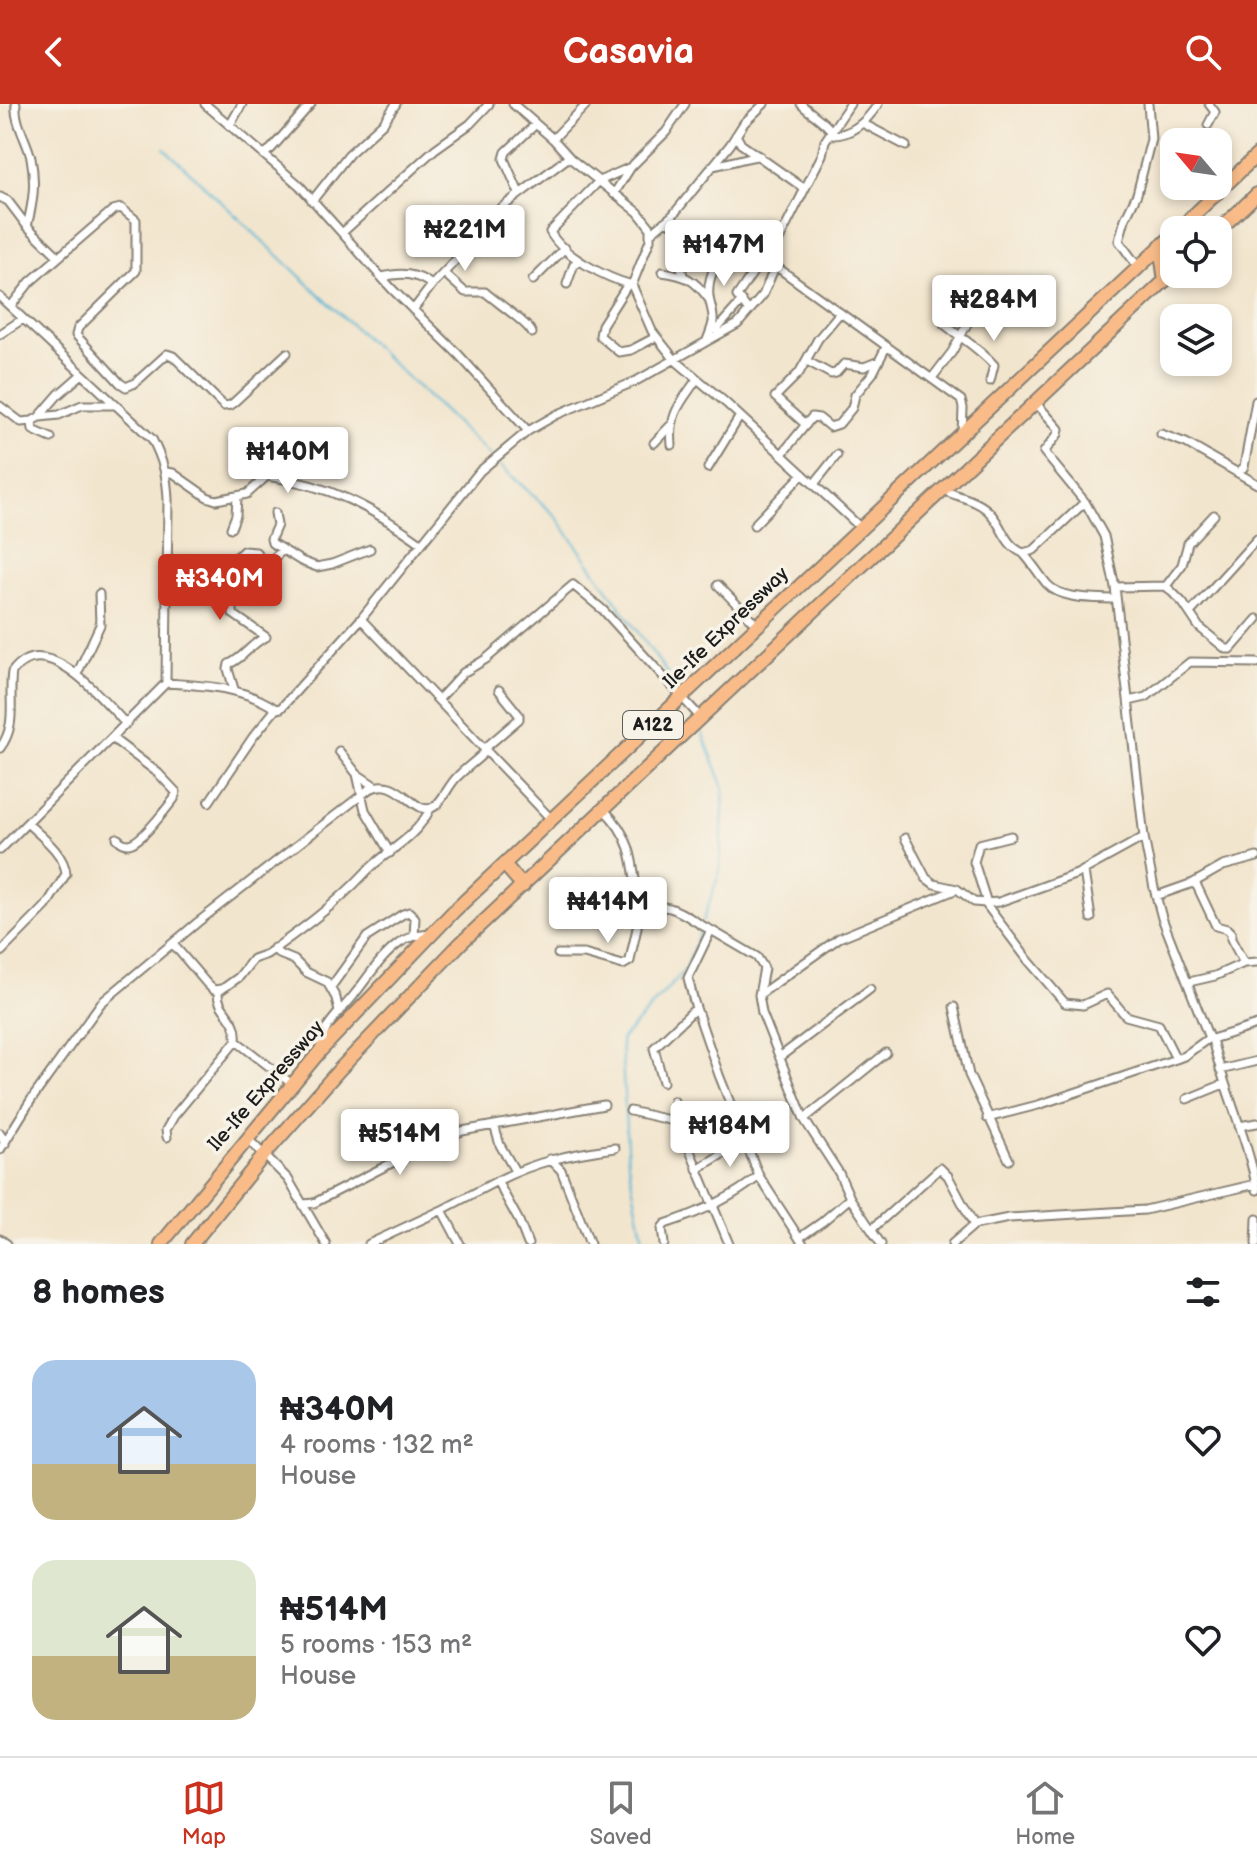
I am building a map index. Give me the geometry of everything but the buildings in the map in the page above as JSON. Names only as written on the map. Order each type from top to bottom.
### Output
[{"type":"highway","name":"Ile-Ife Expressway","points":[[1193,216],[1257,155]]},
{"type":"highway","points":[[1232,218],[1257,194]]},
{"type":"highway","name":"Ile-Ife Expressway","points":[[161,1244],[321,1050],[432,934],[1160,246]]},
{"type":"highway","name":"A122","points":[[192,1244],[265,1154],[383,1023],[561,847],[1160,284]]},
{"type":"highway","points":[[885,505],[907,523]]},
{"type":"highway","points":[[725,657],[744,676]]},
{"type":"highway","points":[[547,823],[561,847]]},
{"type":"highway","points":[[504,864],[523,886]]},
{"type":"street","points":[[16,104],[15,113],[31,159],[35,199],[27,226]]},
{"type":"street","points":[[205,104],[264,154],[312,201],[528,431]]},
{"type":"street","points":[[230,125],[242,104]]},
{"type":"street","points":[[264,154],[311,104]]},
{"type":"street","points":[[312,201],[349,154],[383,123],[396,104]]},
{"type":"street","points":[[342,233],[435,149],[470,124],[489,104]]},
{"type":"street","points":[[513,104],[569,157],[638,212],[651,233]]},
{"type":"street","points":[[553,139],[587,104]]},
{"type":"street","points":[[614,194],[631,167],[666,132],[685,104]]},
{"type":"street","points":[[656,337],[631,350],[619,352],[600,336],[602,325],[630,285],[651,233],[664,222],[744,123],[764,104]]},
{"type":"street","points":[[801,104],[811,115],[828,125],[831,133]]},
{"type":"street","points":[[209,802],[253,737],[361,619],[480,471],[528,431],[556,415],[636,381],[738,324],[763,295],[773,258],[831,133],[850,104]]},
{"type":"street","points":[[831,133],[841,135],[864,124],[878,104]]},
{"type":"street","points":[[1138,267],[1119,241],[1137,194],[1151,139],[1148,104]]},
{"type":"street","points":[[1208,125],[1215,112],[1209,104]]},
{"type":"street","points":[[519,193],[504,159],[506,152],[536,124]]},
{"type":"street","points":[[864,124],[906,146]]},
{"type":"street","points":[[736,135],[741,144],[805,189]]},
{"type":"street","points":[[712,166],[760,156]]},
{"type":"street","points":[[413,310],[432,285],[445,274],[466,239],[519,193],[569,157]]},
{"type":"street","points":[[630,285],[613,280],[580,262],[552,236],[552,228],[599,181],[631,167]]},
{"type":"street","points":[[0,197],[8,201],[27,226],[59,257]]},
{"type":"street","points":[[11,306],[30,282],[113,210],[121,208],[136,220],[136,271],[78,328],[76,335],[126,387],[135,383],[167,354],[173,356],[224,406],[231,405],[287,353]]},
{"type":"street","points":[[664,222],[680,224],[703,238],[733,235],[745,229],[773,258],[839,314],[961,400],[962,434]]},
{"type":"street","points":[[733,235],[732,242],[758,262]]},
{"type":"street","points":[[707,340],[713,321],[709,300],[713,270],[722,256],[739,246]]},
{"type":"street","points":[[533,280],[565,248]]},
{"type":"street","points":[[749,311],[737,296],[758,262],[773,258]]},
{"type":"street","points":[[758,262],[773,258]]},
{"type":"street","points":[[567,284],[574,264],[580,262]]},
{"type":"street","points":[[683,275],[681,267],[684,263]]},
{"type":"street","points":[[662,272],[683,275],[709,300]]},
{"type":"street","points":[[382,277],[397,273],[416,275],[432,285]]},
{"type":"street","points":[[445,274],[465,292],[485,292],[504,310],[529,326],[532,333]]},
{"type":"street","points":[[630,285],[656,337],[675,360],[861,528]]},
{"type":"street","points":[[621,297],[634,295]]},
{"type":"street","points":[[0,297],[152,439],[166,472],[168,575],[166,683],[0,850]]},
{"type":"street","points":[[932,378],[980,300]]},
{"type":"street","points":[[711,330],[717,329],[742,301]]},
{"type":"street","points":[[806,425],[775,397],[807,361],[818,339],[839,314]]},
{"type":"street","points":[[0,334],[23,319]]},
{"type":"street","points":[[944,324],[972,343],[994,365],[990,381]]},
{"type":"street","points":[[782,454],[812,417],[819,418],[830,427],[839,424],[852,408],[855,395],[886,347]]},
{"type":"street","points":[[807,361],[831,374],[844,364],[864,367],[879,361]]},
{"type":"street","points":[[51,438],[33,430],[36,419],[82,374]]},
{"type":"street","points":[[654,443],[670,426],[675,412],[697,379]]},
{"type":"street","points":[[1238,473],[1244,467],[1256,401]]},
{"type":"street","points":[[952,1244],[974,1225],[1009,1218],[1145,1210],[1256,1187],[1256,1174],[1211,1038],[1156,896],[1144,837],[1115,587],[1104,536],[1085,502],[1044,452],[1059,429],[1035,402]]},
{"type":"street","points":[[0,406],[21,422],[59,415],[82,405],[115,405]]},
{"type":"street","points":[[708,468],[740,416]]},
{"type":"street","points":[[670,426],[672,445]]},
{"type":"street","points":[[1161,434],[1186,443],[1257,484]]},
{"type":"street","points":[[814,484],[837,455]]},
{"type":"street","points":[[166,472],[173,473],[216,500],[247,494],[267,476],[331,490],[391,522],[421,543]]},
{"type":"street","points":[[754,525],[803,474]]},
{"type":"street","points":[[943,490],[982,506],[990,513],[1011,546],[1023,553],[1048,586],[1057,592],[1115,599]]},
{"type":"street","points":[[231,528],[236,515],[237,497]]},
{"type":"street","points":[[1023,553],[1034,550],[1085,502]]},
{"type":"street","points":[[275,513],[277,525],[271,539],[274,546],[317,567],[370,549]]},
{"type":"street","points":[[1166,586],[1182,565],[1188,543],[1214,515]]},
{"type":"street","points":[[1190,613],[1257,539]]},
{"type":"street","points":[[168,575],[213,579],[243,551],[256,552],[263,563],[268,563],[283,550]]},
{"type":"street","points":[[213,579],[233,598],[233,614],[266,637],[255,642],[242,657],[229,664],[234,689]]},
{"type":"street","points":[[439,699],[463,673],[486,659],[573,585],[603,610],[700,717]]},
{"type":"street","points":[[718,585],[757,625]]},
{"type":"street","points":[[1115,587],[1166,586],[1199,627],[1226,649],[1231,649],[1257,619]]},
{"type":"street","points":[[77,674],[100,625],[99,594]]},
{"type":"street","points":[[361,619],[439,699],[547,823]]},
{"type":"street","points":[[0,748],[8,738],[10,728],[12,672],[23,661],[46,659],[68,667],[126,724]]},
{"type":"street","points":[[1129,701],[1146,697],[1190,662],[1257,663]]},
{"type":"street","points":[[166,683],[234,689],[276,709]]},
{"type":"street","points":[[339,751],[357,774],[375,786],[394,786],[411,802],[430,809],[436,806],[456,777],[519,719],[499,690]]},
{"type":"street","points":[[112,738],[158,773],[176,792],[174,799],[139,839],[123,844],[117,838]]},
{"type":"street","points":[[357,774],[365,810],[390,853]]},
{"type":"street","points":[[2,1147],[31,1100],[101,1003],[375,786]]},
{"type":"street","points":[[173,944],[208,985],[214,990],[221,989],[239,977],[253,959],[274,948],[350,890],[364,873],[400,846],[426,819],[430,809]]},
{"type":"street","points":[[558,954],[584,954],[623,965],[630,961],[632,942],[638,929],[634,869],[627,839],[619,824],[603,809]]},
{"type":"street","points":[[0,953],[46,906],[66,874],[60,857],[27,823]]},
{"type":"street","points":[[1011,836],[979,844],[974,862],[986,903],[1028,960],[1065,1003],[1083,1005],[1107,994],[1126,1016],[1159,1025],[1176,1059]]},
{"type":"street","points":[[905,838],[926,878],[934,884],[957,889],[974,902],[986,903],[999,902],[1084,871],[1144,837]]},
{"type":"street","points":[[1156,896],[1193,883],[1223,866],[1257,857]]},
{"type":"street","points":[[1084,871],[1091,918]]},
{"type":"street","points":[[1193,883],[1216,926],[1231,933],[1244,963]]},
{"type":"street","points":[[759,995],[839,938],[957,889]]},
{"type":"street","points":[[638,905],[678,911],[757,957],[764,968],[759,995],[762,1013],[804,1119],[881,1244]]},
{"type":"street","points":[[331,987],[367,937],[409,912],[415,918],[414,936]]},
{"type":"street","points":[[711,930],[688,978],[719,1075],[759,1176],[801,1241],[850,1198]]},
{"type":"street","points":[[321,1050],[324,1034],[387,953],[414,936],[432,934]]},
{"type":"street","points":[[274,948],[306,972],[327,982],[336,998],[339,1012]]},
{"type":"street","points":[[1189,982],[1215,976],[1244,963],[1257,962]]},
{"type":"street","points":[[167,1137],[166,1130],[174,1116],[236,1041],[236,1024],[217,997],[221,989]]},
{"type":"street","points":[[781,1056],[870,989]]},
{"type":"street","points":[[336,998],[347,1003]]},
{"type":"street","points":[[954,1007],[969,1075],[1009,1160]]},
{"type":"street","points":[[663,1082],[654,1048],[696,1008]]},
{"type":"street","points":[[987,1118],[1038,1105],[1176,1059],[1211,1038],[1257,1025]]},
{"type":"street","points":[[236,1041],[292,1084]]},
{"type":"street","points":[[804,1119],[886,1053]]},
{"type":"street","points":[[1220,1070],[1257,1061]]},
{"type":"street","points":[[1187,1099],[1224,1084]]},
{"type":"street","points":[[674,1101],[678,1122],[729,1244]]},
{"type":"street","points":[[304,1204],[314,1203],[435,1141],[462,1131],[604,1105]]},
{"type":"street","points":[[630,1111],[678,1122]]},
{"type":"street","points":[[1239,1126],[1257,1123]]},
{"type":"street","points":[[494,1125],[500,1145],[515,1171]]},
{"type":"street","points":[[2,1147],[1,1134],[11,1133]]},
{"type":"street","points":[[247,1138],[288,1179],[326,1244]]},
{"type":"street","points":[[697,1169],[746,1140]]},
{"type":"street","points":[[369,1244],[387,1241],[515,1171],[550,1159],[615,1148]]},
{"type":"street","points":[[550,1159],[561,1170],[590,1244]]},
{"type":"street","points":[[872,1229],[940,1168],[948,1176],[974,1225]]},
{"type":"street","points":[[664,1244],[662,1228],[665,1224],[712,1206],[737,1193],[759,1176]]},
{"type":"street","points":[[497,1181],[528,1244]]},
{"type":"street","points":[[442,1210],[460,1244]]},
{"type":"street","points":[[1256,1244],[1257,1219]]},
{"type":"street","points":[[0,1239],[7,1244]]},
{"type":"waterway","points":[[164,148],[492,457]]},
{"type":"waterway","points":[[496,462],[555,515],[672,680]]},
{"type":"waterway","points":[[700,727],[724,788],[720,871],[703,921]]},
{"type":"waterway","points":[[644,1244],[628,1163],[621,1040],[686,969],[701,927]]}]
